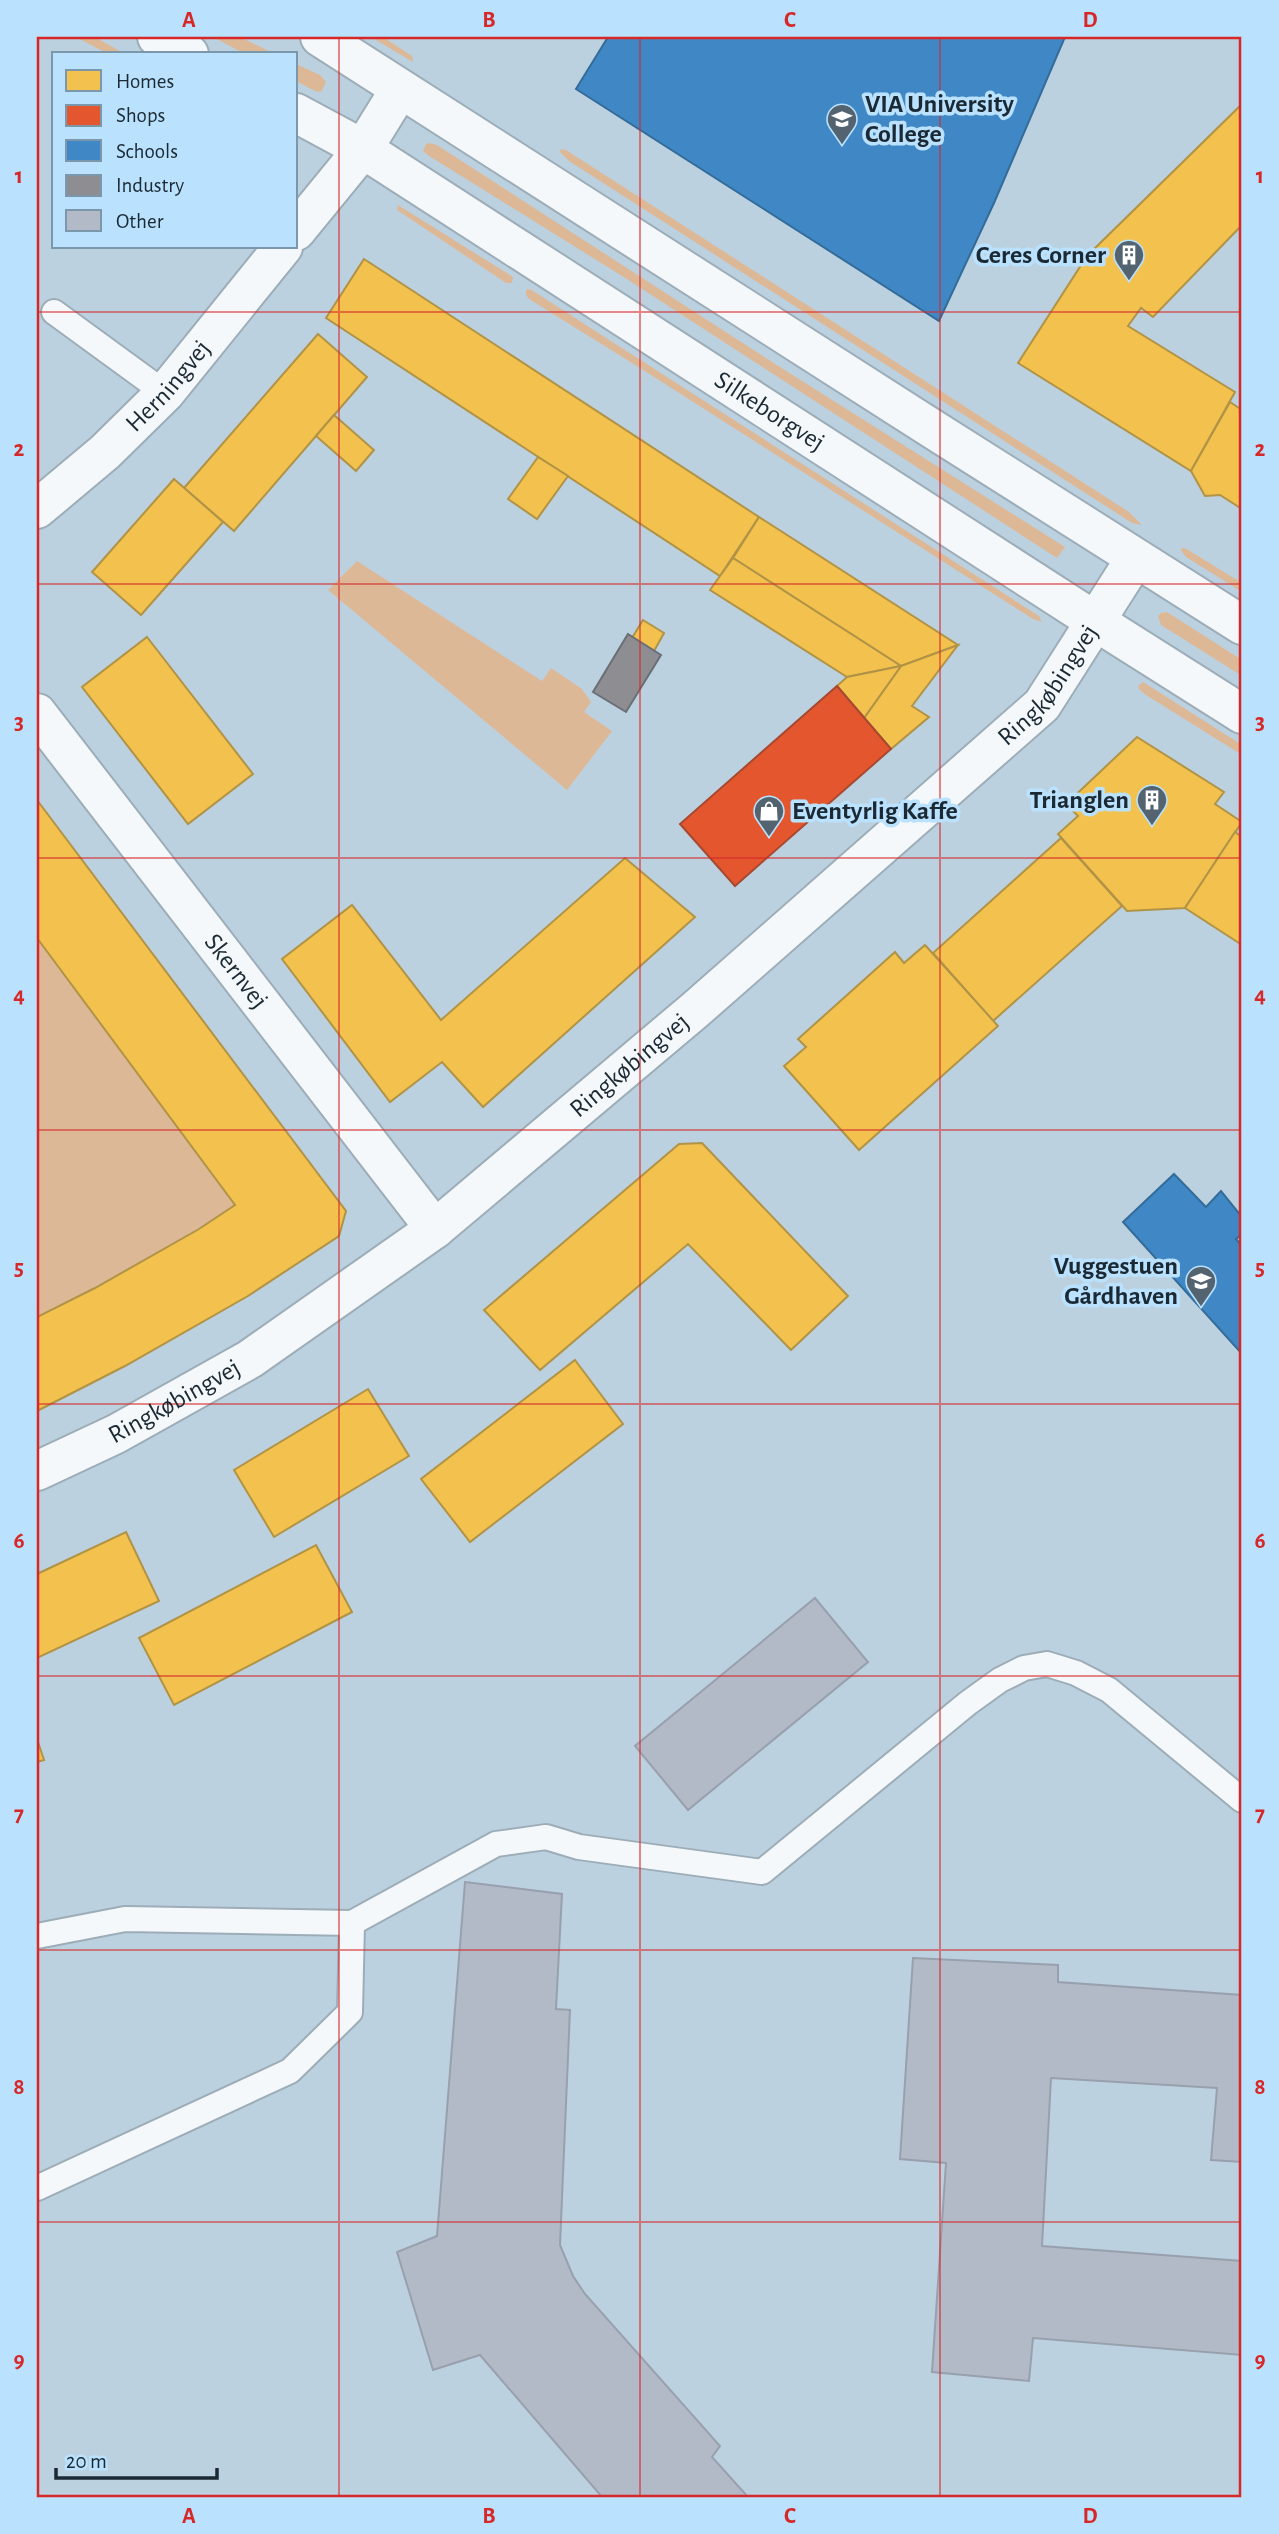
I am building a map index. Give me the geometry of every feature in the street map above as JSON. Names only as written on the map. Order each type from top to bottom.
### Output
[{"type":"street","points":[[157,37],[185,52]]},
{"type":"street","points":[[320,37],[1242,625]]},
{"type":"street","points":[[298,229],[363,149],[400,89]]},
{"type":"street","name":"Silkeborgvej","points":[[298,114],[363,149],[1242,714]]},
{"type":"street","name":"Herningvej","points":[[37,509],[105,452],[165,393],[282,248]]},
{"type":"street","name":"Ringkøbingvej","points":[[37,1471],[116,1434],[250,1359],[435,1229],[695,1010],[1042,705],[1135,559]]},
{"type":"street","name":"Skernvej","points":[[37,713],[435,1229]]},
{"type":"lane","points":[[54,312],[165,393]]},
{"type":"lane","points":[[37,1936],[125,1919],[352,1923],[496,1843],[545,1837],[579,1847],[762,1872],[968,1703],[1024,1668],[1047,1664],[1076,1673],[1110,1690],[1242,1800]]},
{"type":"lane","points":[[37,2188],[290,2071],[350,2012],[352,1923]]},
{"type":"shaded area","points":[[76,37],[95,37],[121,52],[104,52]]},
{"type":"shaded area","points":[[213,37],[240,37],[271,52],[241,52]]},
{"type":"shaded area","points":[[371,37],[383,37],[412,56],[413,62]]},
{"type":"shaded area","points":[[298,65],[320,75],[326,82],[322,91],[317,92],[298,82]]},
{"type":"shaded area","points":[[429,143],[437,145],[772,362],[1065,547],[1057,558],[622,276],[429,156],[423,151]]},
{"type":"shaded area","points":[[561,149],[1129,512],[1142,525],[1132,523],[569,161],[560,152]]},
{"type":"shaded area","points":[[398,205],[513,277],[512,283],[506,283],[397,210]]},
{"type":"shaded area","points":[[530,289],[1039,616],[1042,622],[1033,619],[529,299],[526,290]]},
{"type":"shaded area","points":[[1185,548],[1242,583],[1242,592],[1186,557],[1180,549]]},
{"type":"shaded area","points":[[357,561],[542,681],[551,668],[582,689],[591,702],[584,712],[612,731],[567,790],[328,590]]},
{"type":"shaded area","points":[[1167,612],[1242,660],[1242,676],[1161,625],[1158,616]]},
{"type":"shaded area","points":[[1143,682],[1242,745],[1242,755],[1146,695],[1138,686]]},
{"type":"shaded area","points":[[37,938],[235,1205],[138,1264],[37,1317]]},
{"type":"building: Homes","name":"Ceres Corner","points":[[1242,104],[1242,225],[1153,317],[1141,308],[1128,326],[1235,392],[1191,471],[1018,363],[1087,256]]},
{"type":"building: Homes","points":[[364,259],[759,517],[720,576],[326,318]]},
{"type":"building: Homes","points":[[318,334],[367,377],[234,531],[184,488]]},
{"type":"building: Homes","points":[[1230,402],[1242,410],[1242,509],[1220,495],[1205,496],[1191,471]]},
{"type":"building: Homes","points":[[334,415],[374,450],[356,471],[316,436]]},
{"type":"building: Homes","points":[[538,457],[568,476],[537,519],[508,499]]},
{"type":"building: Homes","points":[[174,479],[223,522],[141,615],[92,572]]},
{"type":"building: Homes","points":[[759,517],[958,645],[901,666],[733,558]]},
{"type":"building: Homes","points":[[733,558],[901,666],[847,677],[710,590]]},
{"type":"building: Homes","points":[[643,620],[664,633],[654,651],[632,638]]},
{"type":"building: Homes","points":[[147,637],[253,774],[188,824],[82,687]]},
{"type":"building: Homes","points":[[958,645],[912,706],[929,717],[891,749],[864,718],[901,666]]},
{"type":"building: Homes","points":[[901,666],[864,718],[837,686],[847,677]]},
{"type":"building: Homes","name":"Trianglen","points":[[1137,737],[1224,792],[1215,804],[1242,822],[1185,908],[1127,911],[1058,834],[1078,816],[1066,804]]},
{"type":"building: Homes","points":[[37,800],[346,1211],[339,1236],[248,1296],[125,1366],[37,1411],[37,1317],[95,1288],[199,1229],[235,1205],[37,938]]},
{"type":"building: Homes","points":[[1235,832],[1242,837],[1242,945],[1185,908]]},
{"type":"building: Homes","points":[[1061,838],[1122,906],[993,1021],[933,953]]},
{"type":"building: Homes","points":[[625,858],[695,917],[483,1107],[442,1062],[390,1102],[282,959],[352,905],[441,1020]]},
{"type":"building: Homes","points":[[925,945],[998,1026],[859,1150],[784,1066],[806,1047],[798,1039],[895,952],[904,963]]},
{"type":"building: Homes","points":[[702,1143],[848,1296],[791,1350],[688,1244],[540,1370],[484,1310],[679,1144]]},
{"type":"building: Homes","points":[[575,1360],[623,1424],[470,1542],[421,1479]]},
{"type":"building: Homes","points":[[368,1389],[409,1456],[274,1537],[234,1470]]},
{"type":"building: Homes","points":[[126,1532],[159,1601],[37,1658],[37,1574]]},
{"type":"building: Homes","points":[[316,1545],[352,1612],[174,1705],[139,1638]]},
{"type":"building: Homes","points":[[37,1739],[44,1760],[37,1762]]},
{"type":"building: Shops","points":[[837,686],[891,749],[735,886],[680,824]]},
{"type":"building: Schools","name":"VIA University College","points":[[608,37],[1065,37],[994,203],[939,321],[576,89]]},
{"type":"building: Schools","points":[[1174,1174],[1206,1207],[1221,1191],[1242,1217],[1242,1234],[1236,1239],[1242,1246],[1242,1354],[1123,1222]]},
{"type":"building: Industry","points":[[628,634],[661,655],[626,712],[593,692]]},
{"type":"building: Other","points":[[815,1598],[868,1662],[688,1810],[635,1746]]},
{"type":"building: Other","points":[[465,1882],[562,1894],[556,2009],[570,2010],[560,2245],[573,2276],[585,2294],[720,2446],[712,2457],[748,2497],[602,2497],[480,2355],[433,2370],[397,2252],[437,2236]]},
{"type":"building: Other","points":[[913,1958],[1058,1965],[1058,1982],[1242,1995],[1242,2162],[1211,2160],[1217,2088],[1051,2078],[1042,2246],[1242,2261],[1242,2355],[1033,2338],[1029,2381],[932,2372],[946,2163],[900,2159]]},
{"type":"place","name":"VIA University College","points":[[842,146]]},
{"type":"place","name":"Ceres Corner","points":[[1129,282]]},
{"type":"place","name":"Trianglen","points":[[1152,827]]},
{"type":"place","name":"Eventyrlig Kaffe","points":[[769,838]]},
{"type":"place","name":"Vuggestuen Gårdhaven","points":[[1201,1308]]}]
